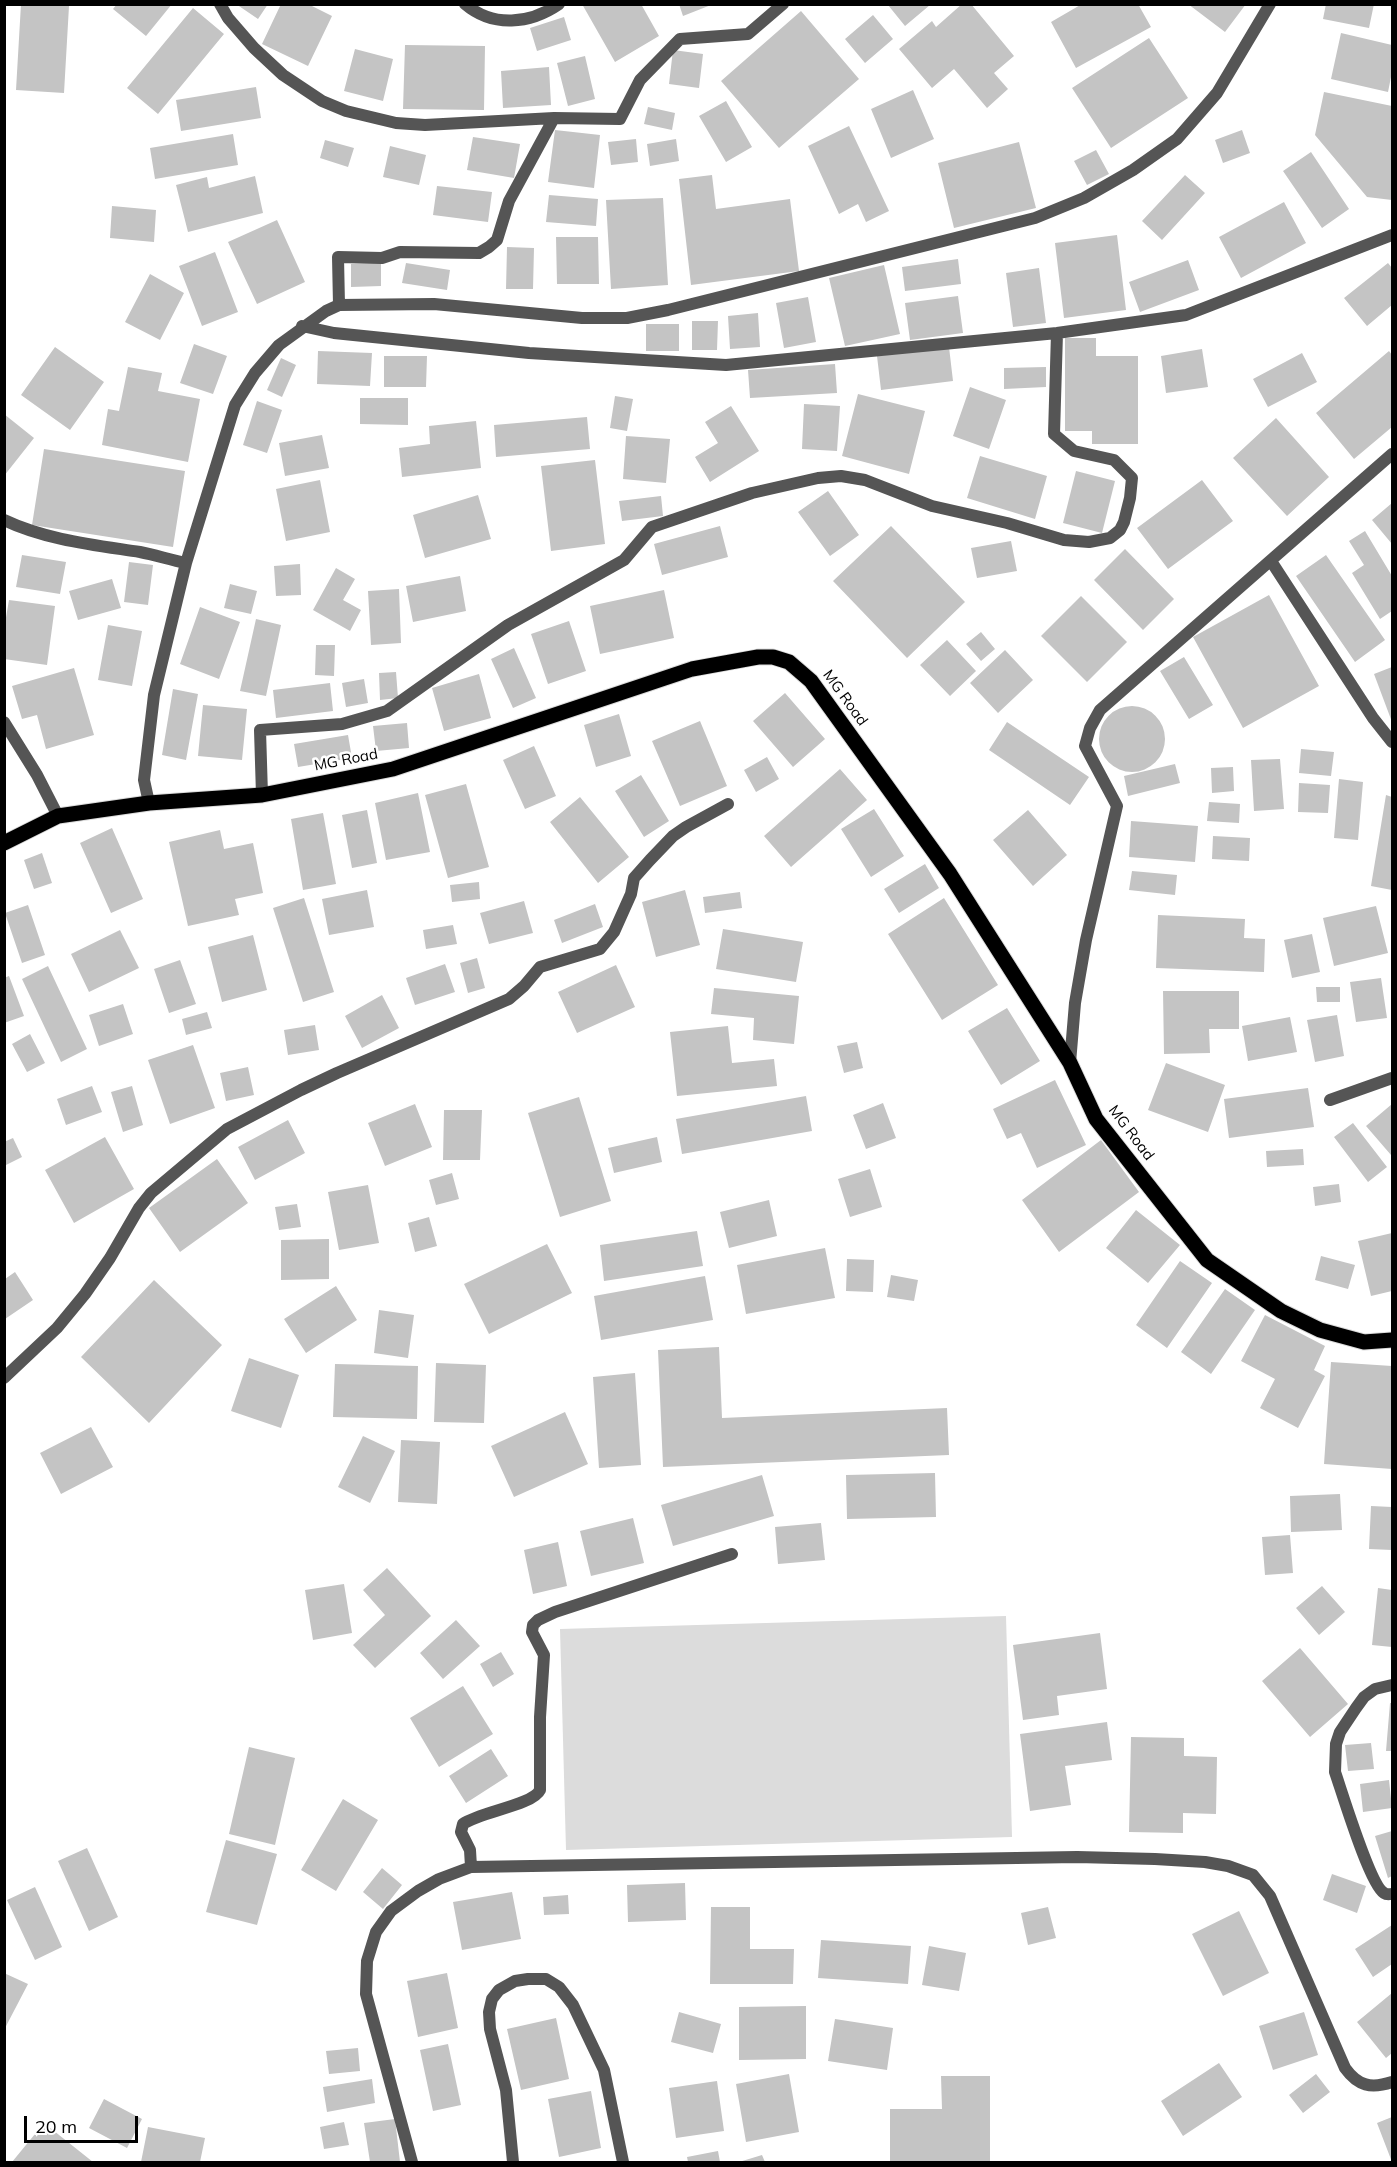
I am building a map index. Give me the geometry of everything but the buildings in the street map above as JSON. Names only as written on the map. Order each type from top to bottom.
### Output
[{"type":"main road","name":"MG Road","points":[[4,843],[58,816],[149,803],[262,795],[393,769],[692,669],[758,657],[773,657],[789,662],[811,681],[950,874],[1070,1063],[1096,1119],[1207,1260],[1281,1311],[1320,1329],[1364,1342],[1392,1340]]},
{"type":"street","points":[[220,4],[228,18],[254,48],[283,75],[322,101],[346,111],[396,123],[425,125],[554,118],[620,119],[640,80],[680,39],[748,33],[783,4]]},
{"type":"street","points":[[465,4],[490,19],[518,21],[551,10],[560,4]]},
{"type":"street","points":[[149,803],[144,780],[154,695],[186,563],[235,405],[255,373],[279,345],[302,326],[326,310],[339,305],[434,304],[582,318],[627,318],[669,310],[1035,218],[1084,198],[1133,170],[1177,139],[1217,93],[1270,4]]},
{"type":"street","points":[[339,305],[338,257],[382,258],[400,252],[479,254],[497,240],[509,201],[554,118]]},
{"type":"street","points":[[302,326],[334,333],[529,353],[726,365],[1057,333],[1186,315],[1392,235]]},
{"type":"street","points":[[262,795],[260,730],[342,724],[387,711],[508,625],[624,560],[652,528],[752,493],[818,478],[842,476],[865,480],[932,506],[1007,523],[1064,540],[1089,542],[1110,538],[1120,530],[1125,522],[1132,478],[1114,459],[1074,451],[1054,434],[1057,333]]},
{"type":"street","points":[[1070,1063],[1075,1003],[1086,940],[1117,806],[1085,746],[1090,728],[1100,710],[1392,454]]},
{"type":"street","points":[[4,520],[45,535],[186,563]]},
{"type":"street","points":[[1271,561],[1373,718],[1392,742]]},
{"type":"street","points":[[4,722],[37,775],[58,816]]},
{"type":"street","points":[[4,1378],[57,1328],[85,1294],[151,1192],[201,1149],[227,1129],[301,1090],[509,999],[540,967],[600,949],[614,932],[631,894],[634,878],[686,826],[728,804]]},
{"type":"street","points":[[1330,1100],[1392,1078]]},
{"type":"street","points":[[471,1867],[470,1850],[461,1832],[463,1824],[538,1795],[540,1790],[540,1717],[544,1655],[532,1632],[533,1625],[555,1612],[732,1554]]},
{"type":"street","points":[[1392,1685],[1375,1689],[1364,1697],[1340,1732],[1334,1757],[1335,1772],[1369,1870],[1382,1892],[1392,1894]]},
{"type":"street","points":[[412,2163],[366,1994],[367,1961],[376,1932],[391,1911],[439,1879],[471,1867],[1077,1857],[1195,1861],[1228,1866],[1253,1875],[1270,1896],[1345,2068],[1352,2078],[1363,2085],[1373,2087],[1388,2084],[1392,2095]]},
{"type":"street","points":[[513,2163],[506,2090],[490,2029],[489,2012],[492,1999],[499,1990],[515,1981],[528,1979],[546,1979],[559,1987],[573,2005],[604,2070],[623,2163]]},
{"type":"shaded area","points":[[1006,1616],[1012,1837],[566,1850],[560,1629]]}]
